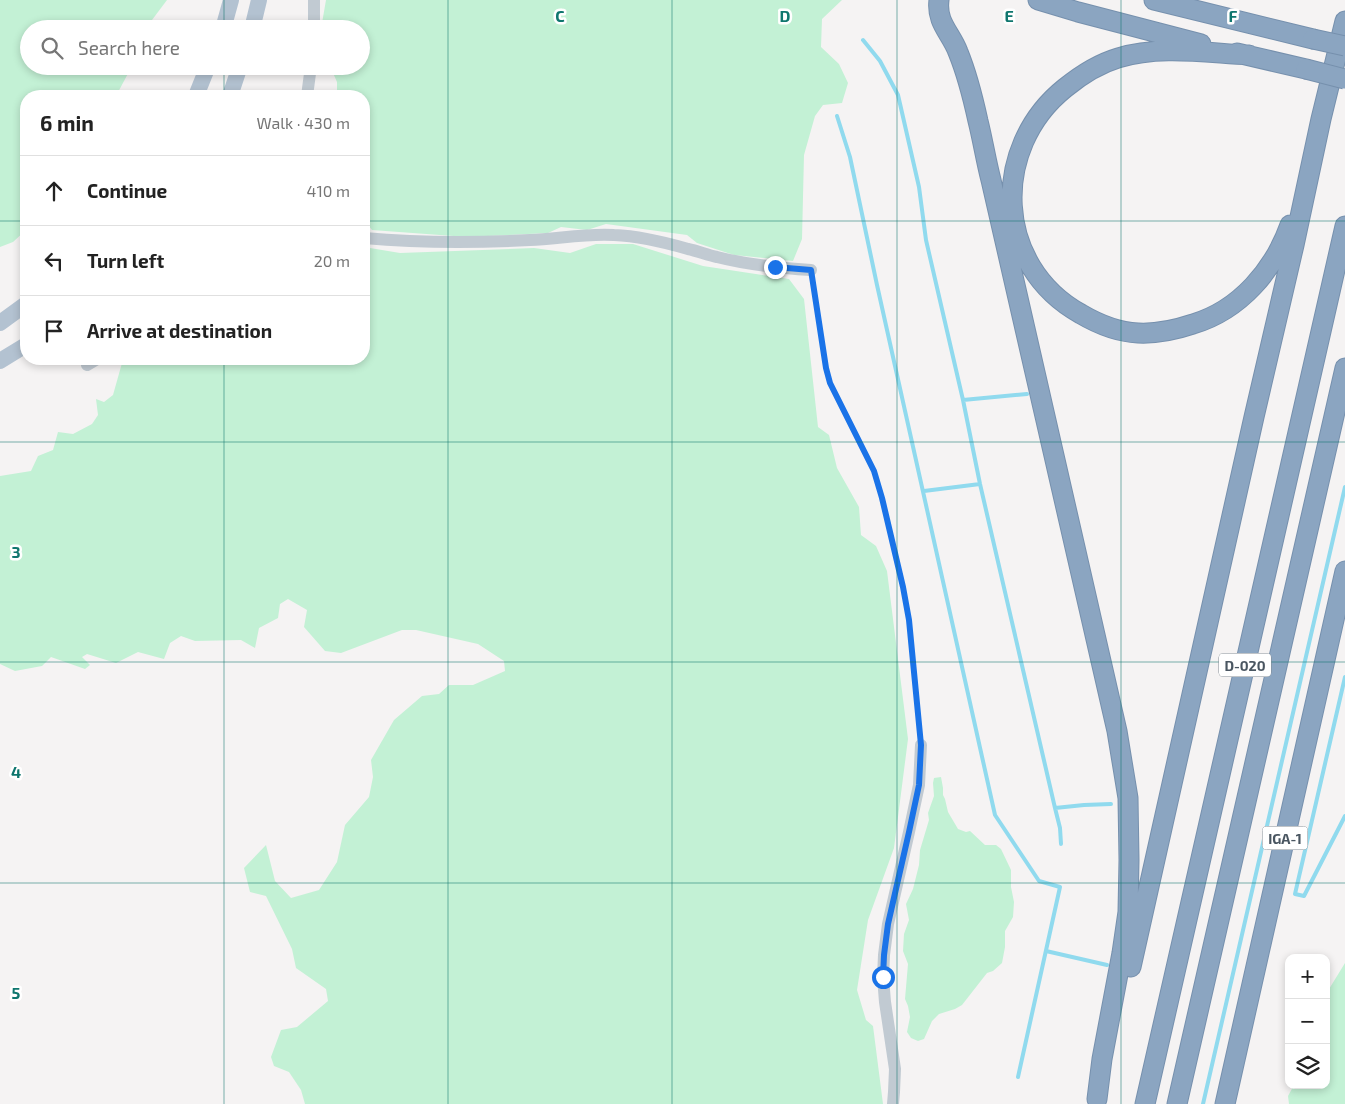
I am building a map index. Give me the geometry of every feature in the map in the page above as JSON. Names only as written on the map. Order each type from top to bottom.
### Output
[{"type":"highway","points":[[939,0],[939,16],[957,49],[979,122],[990,178],[1117,731],[1128,798],[1128,912],[1096,1101]]},
{"type":"highway","points":[[1038,0],[1182,40],[1345,78]]},
{"type":"highway","points":[[1154,0],[1345,46]]},
{"type":"highway","points":[[1096,1101],[1133,960],[1321,119],[1345,21]]},
{"type":"highway","points":[[1249,56],[1159,51],[1117,59],[1102,64],[1078,78],[1054,97],[1036,119],[1024,138],[1018,155],[1013,179],[1012,206],[1015,227],[1025,254],[1037,275],[1060,300],[1072,310],[1096,322],[1136,333],[1169,331],[1185,327],[1214,316],[1228,307],[1257,283],[1285,239],[1293,217],[1307,157],[1321,119]]},
{"type":"highway","name":"D-020","points":[[1145,1104],[1345,226]]},
{"type":"highway","name":"D-020","points":[[1177,1104],[1345,368]]},
{"type":"highway","name":"IGA-1","points":[[1225,1104],[1345,571]]},
{"type":"main road","points":[[225,20],[231,0]]},
{"type":"main road","points":[[254,20],[259,0]]},
{"type":"main road","points":[[198,90],[204,75]]},
{"type":"main road","points":[[232,90],[237,75]]},
{"type":"main road","points":[[0,324],[20,309]]},
{"type":"main road","points":[[0,361],[20,349]]},
{"type":"street","points":[[314,0],[314,20]]},
{"type":"street","points":[[308,90],[310,75]]},
{"type":"street","points":[[370,238],[422,242],[474,242],[618,235],[632,236],[659,241],[742,263],[811,270]]},
{"type":"street","points":[[893,1104],[895,1069],[885,1002],[884,955],[888,924],[919,785],[921,745]]},
{"type":"path","points":[[811,270],[823,352],[830,383],[874,471],[903,587],[909,620],[921,745]]},
{"type":"green space","points":[[0,0],[167,0],[152,20],[20,20],[20,75],[127,75],[119,90],[20,90],[20,236],[13,242],[0,247]]},
{"type":"green space","points":[[326,0],[842,0],[822,19],[821,47],[839,64],[848,83],[842,103],[823,105],[815,116],[804,155],[802,239],[793,261],[734,255],[697,243],[687,235],[606,224],[587,230],[561,227],[548,233],[467,237],[372,230],[370,228],[370,90],[337,90],[337,82],[334,75],[370,75],[370,20],[323,20]]},
{"type":"green space","points":[[596,244],[633,244],[703,266],[789,279],[804,299],[818,427],[829,435],[837,468],[859,507],[861,535],[876,546],[887,571],[908,739],[894,848],[868,920],[857,990],[866,1020],[873,1026],[883,1104],[305,1104],[301,1090],[289,1072],[274,1066],[271,1057],[281,1030],[297,1027],[328,1001],[326,989],[296,968],[292,949],[266,896],[250,892],[244,868],[266,845],[275,881],[291,898],[319,890],[337,862],[345,825],[369,797],[373,777],[371,760],[394,720],[422,696],[439,694],[449,685],[473,685],[505,671],[504,661],[478,644],[416,630],[402,630],[341,653],[325,651],[304,627],[307,610],[288,599],[280,604],[278,618],[259,628],[255,648],[241,640],[195,641],[181,636],[170,643],[164,659],[138,652],[116,663],[87,654],[82,657],[90,665],[85,669],[51,657],[42,666],[15,671],[0,664],[0,476],[31,471],[38,456],[53,450],[58,432],[73,434],[92,424],[98,415],[96,399],[104,402],[113,395],[121,365],[370,365],[370,248],[400,253],[534,248],[570,253]]},
{"type":"green space","points":[[941,777],[943,795],[948,812],[958,829],[966,832],[970,831],[985,845],[996,845],[1001,849],[1011,870],[1011,887],[1014,902],[1013,917],[1005,931],[1002,963],[993,971],[987,973],[962,1005],[939,1014],[932,1021],[924,1039],[918,1041],[911,1038],[907,1032],[910,1017],[905,999],[908,964],[903,951],[904,934],[909,920],[906,904],[913,889],[919,865],[920,850],[929,820],[928,813],[934,796],[934,778]]},
{"type":"green space","points":[[1345,963],[1345,1104],[1289,1104],[1288,1096],[1292,1089],[1330,1089],[1330,987]]},
{"type":"waterway","points":[[863,40],[880,61],[898,95],[919,187],[926,240],[1055,808]]},
{"type":"waterway","points":[[837,116],[850,157],[995,815],[1039,881],[1060,887],[1018,1077]]},
{"type":"waterway","points":[[963,400],[1027,394]]},
{"type":"waterway","points":[[924,491],[980,484]]},
{"type":"waterway","points":[[1203,1104],[1345,487]]},
{"type":"waterway","points":[[1345,677],[1295,894],[1304,896],[1345,816]]},
{"type":"waterway","points":[[1061,844],[1060,828],[1055,808],[1111,804]]},
{"type":"waterway","points":[[1046,951],[1107,965]]},
{"type":"route","points":[[775,267],[811,270],[830,383],[874,471],[903,587],[909,620],[921,745],[919,785],[888,924],[883,977]]}]
